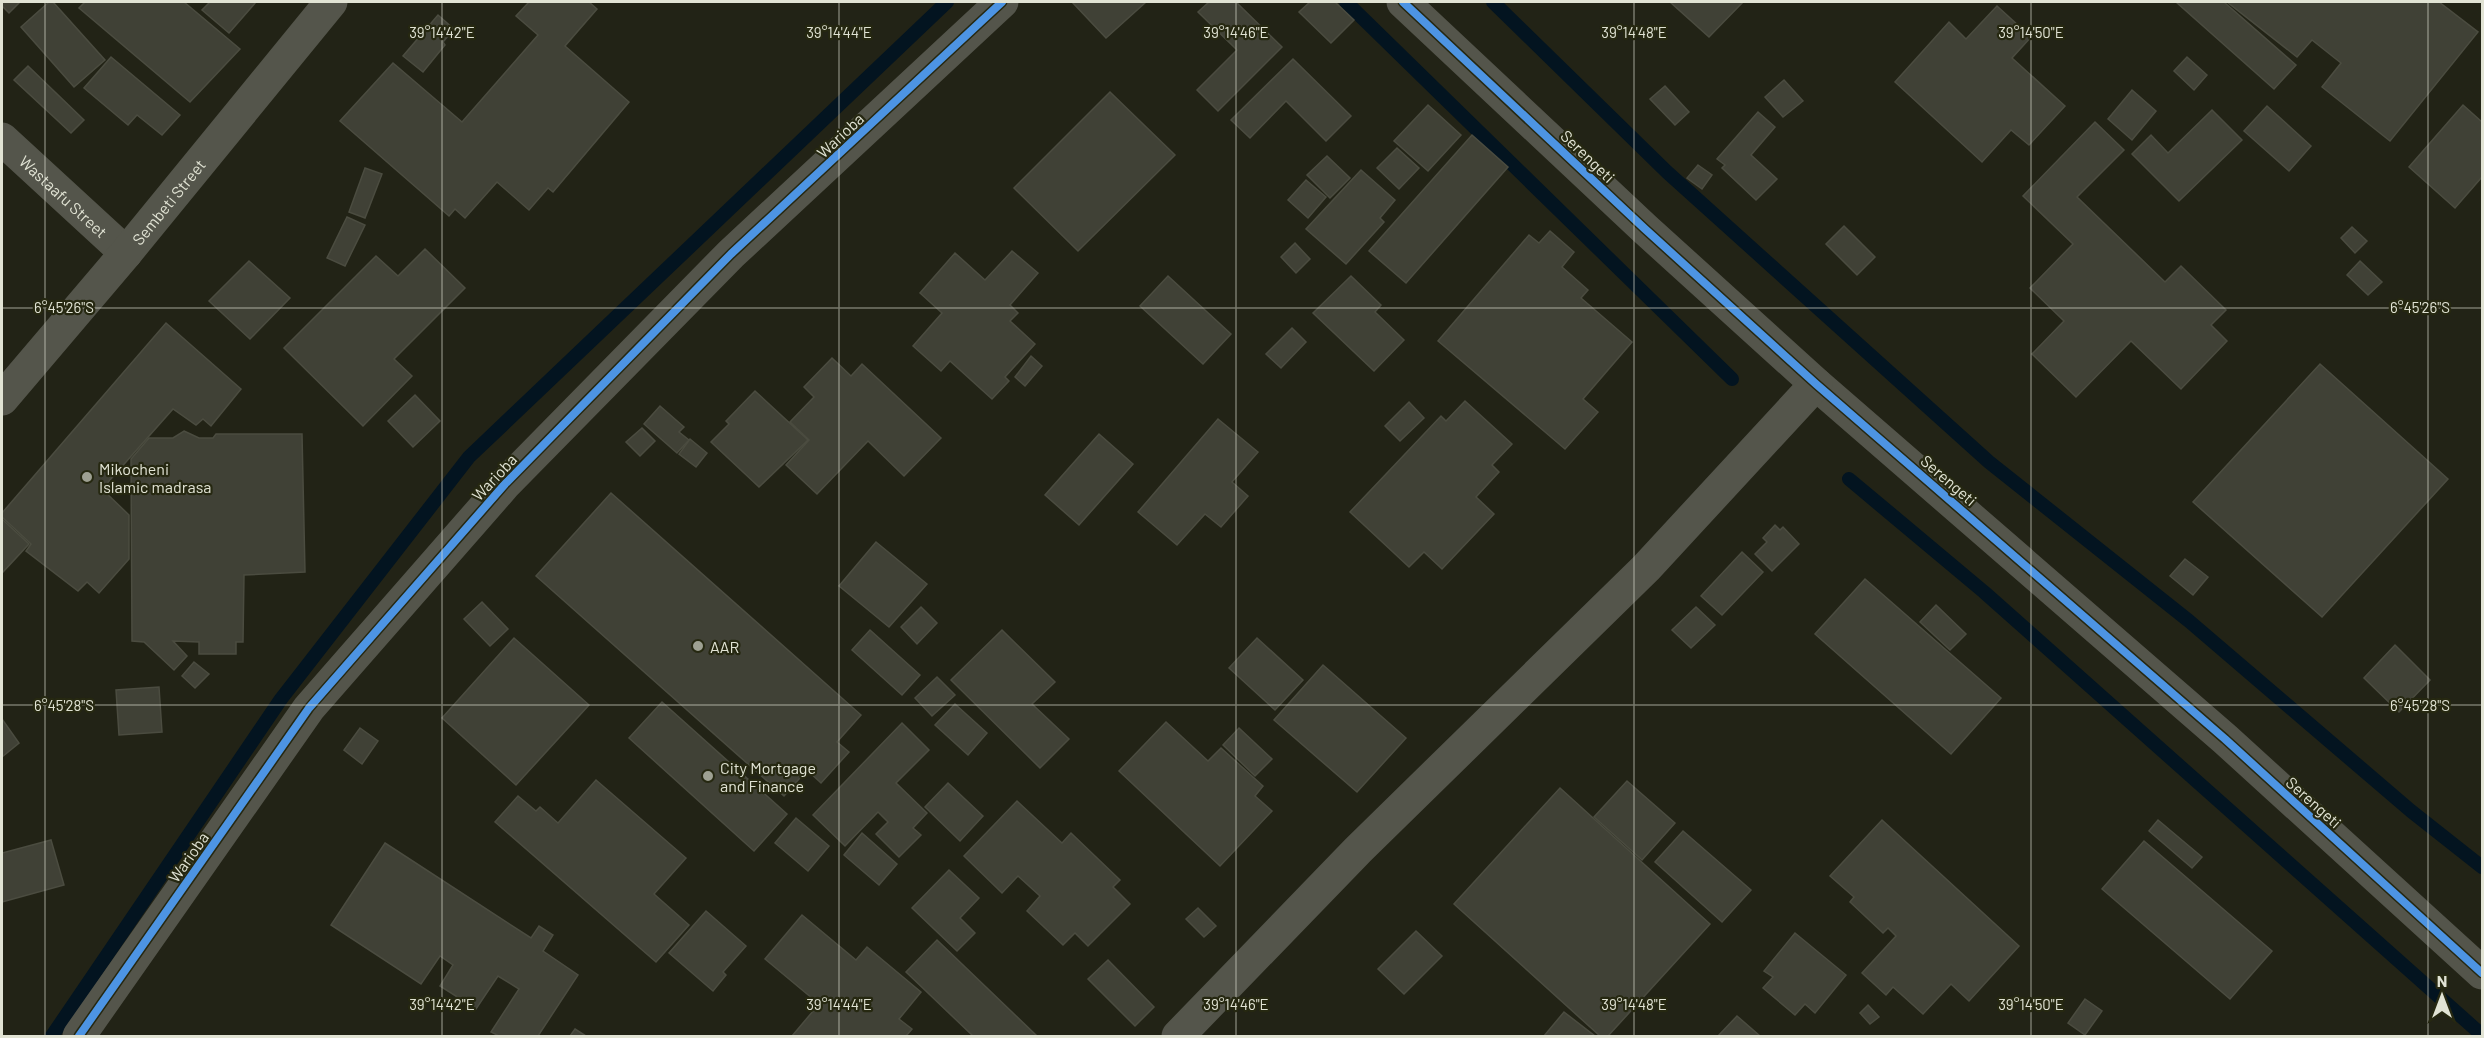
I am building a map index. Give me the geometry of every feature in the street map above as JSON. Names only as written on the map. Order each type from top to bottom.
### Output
[{"type":"street","name":"Sembeti Street","points":[[2,399],[126,253],[331,2]]},
{"type":"street","name":"Warioba","points":[[79,1036],[309,708],[505,484],[731,254],[1002,2]]},
{"type":"street","name":"Serengeti","points":[[1402,2],[1645,229],[1816,384],[2225,739],[2482,974]]},
{"type":"street","name":"Wastaafu Street","points":[[2,139],[126,253]]},
{"type":"street","points":[[1189,1033],[1358,850],[1646,568],[1816,384]]},
{"type":"building","points":[[2,2],[20,2],[9,13],[2,6]]},
{"type":"building","points":[[49,2],[53,2],[105,60],[74,87],[21,27]]},
{"type":"building","points":[[85,2],[184,2],[240,49],[190,102],[79,8]]},
{"type":"building","points":[[210,2],[256,2],[229,33],[202,10]]},
{"type":"building","points":[[529,2],[589,2],[597,9],[565,46],[629,102],[553,192],[548,188],[529,210],[497,182],[465,218],[455,209],[449,216],[340,121],[393,63],[462,122],[538,35],[516,16]]},
{"type":"building","points":[[1072,2],[1146,2],[1106,38]]},
{"type":"building","points":[[1209,2],[1236,2],[1282,47],[1218,111],[1197,90],[1237,50],[1198,12]]},
{"type":"building","points":[[1310,2],[1335,2],[1354,20],[1331,43],[1299,12]]},
{"type":"building","points":[[1670,2],[1743,2],[1709,37]]},
{"type":"building","points":[[2176,2],[2224,2],[2296,65],[2274,89]]},
{"type":"building","points":[[2227,2],[2439,2],[2478,32],[2390,141],[2322,87],[2341,63],[2312,40],[2297,57]]},
{"type":"building","points":[[1997,6],[2031,37],[2012,58],[2065,106],[2029,145],[2011,130],[1982,162],[1895,82],[1949,22],[1966,39]]},
{"type":"building","points":[[438,15],[454,29],[443,42],[445,45],[423,72],[403,56]]},
{"type":"building","points":[[111,57],[180,115],[162,135],[137,115],[128,125],[84,88]]},
{"type":"building","points":[[2187,57],[2207,75],[2194,90],[2174,71]]},
{"type":"building","points":[[1293,59],[1351,116],[1326,141],[1286,101],[1250,138],[1231,120]]},
{"type":"building","points":[[28,66],[84,120],[71,133],[14,80]]},
{"type":"building","points":[[1784,80],[1803,101],[1783,117],[1765,97]]},
{"type":"building","points":[[1665,86],[1689,112],[1675,125],[1650,99]]},
{"type":"building","points":[[2132,90],[2156,111],[2132,140],[2108,119]]},
{"type":"building","points":[[1110,92],[1175,155],[1078,251],[1014,188]]},
{"type":"building","points":[[1428,105],[1461,135],[1428,171],[1394,141]]},
{"type":"building","points":[[2463,105],[2482,122],[2482,177],[2455,208],[2409,167]]},
{"type":"building","points":[[2267,106],[2311,146],[2289,171],[2244,131]]},
{"type":"building","points":[[2212,110],[2242,140],[2179,201],[2132,154],[2151,135],[2168,153]]},
{"type":"building","points":[[1758,112],[1775,127],[1751,155],[1777,179],[1756,200],[1722,168],[1725,165],[1717,159]]},
{"type":"building","points":[[2095,122],[2124,150],[2077,197],[2165,282],[2181,266],[2226,310],[2211,325],[2227,341],[2181,389],[2131,341],[2076,397],[2032,354],[2064,321],[2030,288],[2073,244],[2023,196]]},
{"type":"building","points":[[1472,135],[1508,167],[1406,283],[1369,251]]},
{"type":"building","points":[[1397,148],[1419,168],[1399,189],[1377,168]]},
{"type":"building","points":[[1327,156],[1350,178],[1330,198],[1307,175]]},
{"type":"building","points":[[1698,165],[1712,175],[1702,189],[1687,178]]},
{"type":"building","points":[[365,168],[382,174],[365,218],[349,212]]},
{"type":"building","points":[[1361,170],[1395,200],[1380,218],[1384,222],[1346,264],[1306,229]]},
{"type":"building","points":[[1306,180],[1326,197],[1308,218],[1288,200]]},
{"type":"building","points":[[347,217],[365,225],[345,266],[327,258]]},
{"type":"building","points":[[1844,226],[1875,257],[1857,275],[1826,244]]},
{"type":"building","points":[[2352,227],[2367,241],[2355,253],[2341,238]]},
{"type":"building","points":[[1550,231],[1574,252],[1562,267],[1588,290],[1581,298],[1632,342],[1583,399],[1598,412],[1565,449],[1438,341],[1529,235],[1539,243]]},
{"type":"building","points":[[1295,243],[1310,259],[1296,273],[1281,257]]},
{"type":"building","points":[[425,249],[465,288],[394,359],[412,376],[363,426],[284,348],[376,256],[398,276]]},
{"type":"building","points":[[1012,251],[1038,273],[1010,305],[1018,313],[1010,321],[1035,344],[1005,377],[1009,381],[992,399],[950,361],[941,371],[913,346],[942,313],[920,293],[955,253],[985,280]]},
{"type":"building","points":[[249,261],[290,298],[250,339],[209,301]]},
{"type":"building","points":[[2360,261],[2382,282],[2368,295],[2347,275]]},
{"type":"building","points":[[1168,276],[1231,334],[1203,364],[1140,306]]},
{"type":"building","points":[[1351,276],[1381,305],[1375,312],[1404,340],[1374,371],[1313,313]]},
{"type":"building","points":[[166,323],[241,389],[211,426],[203,419],[196,425],[173,409],[102,489],[129,515],[129,559],[99,593],[87,582],[78,591],[26,551],[31,544],[2,517],[2,513]]},
{"type":"building","points":[[1292,328],[1306,342],[1281,368],[1266,354]]},
{"type":"building","points":[[1031,356],[1042,366],[1025,386],[1015,377]]},
{"type":"building","points":[[832,358],[851,376],[862,364],[941,438],[904,476],[868,441],[817,494],[786,465],[809,440],[790,422],[814,397],[804,387]]},
{"type":"building","points":[[2320,364],[2448,479],[2322,617],[2193,502]]},
{"type":"building","points":[[755,391],[808,440],[759,487],[711,442],[729,424],[726,421]]},
{"type":"building","points":[[415,395],[440,421],[413,447],[388,421]]},
{"type":"building","points":[[1465,401],[1512,444],[1492,465],[1499,472],[1476,497],[1494,514],[1442,569],[1424,552],[1409,567],[1350,512],[1441,416],[1446,421]]},
{"type":"building","points":[[1409,402],[1424,418],[1400,441],[1385,426]]},
{"type":"building","points":[[660,406],[684,427],[679,432],[689,440],[677,453],[644,424]]},
{"type":"building","points":[[1218,419],[1258,452],[1232,482],[1248,496],[1221,527],[1205,514],[1177,545],[1138,512]]},
{"type":"building","points":[[642,428],[655,441],[640,456],[626,442]]},
{"type":"building","points":[[184,431],[199,438],[213,438],[216,434],[302,434],[305,572],[244,575],[243,642],[236,642],[236,654],[199,654],[199,642],[173,641],[187,656],[174,670],[144,642],[132,641],[131,459],[149,438],[173,438]]},
{"type":"building","points":[[1099,434],[1133,464],[1079,525],[1045,495]]},
{"type":"building","points":[[690,439],[707,453],[696,467],[679,454]]},
{"type":"building","name":"AAR","points":[[611,493],[861,715],[837,742],[849,752],[821,783],[807,770],[784,796],[536,576]]},
{"type":"building","points":[[2,519],[29,544],[2,573]]},
{"type":"building","points":[[1775,525],[1780,530],[1783,527],[1799,544],[1772,571],[1755,554],[1767,542],[1763,538]]},
{"type":"building","points":[[876,542],[927,584],[889,627],[839,586]]},
{"type":"building","points":[[1742,552],[1763,572],[1722,615],[1701,596]]},
{"type":"building","points":[[2185,559],[2208,577],[2193,595],[2170,576]]},
{"type":"building","points":[[1865,579],[2001,698],[1951,754],[1815,634]]},
{"type":"building","points":[[482,602],[508,629],[490,646],[464,619]]},
{"type":"building","points":[[1936,605],[1966,634],[1950,650],[1920,622]]},
{"type":"building","points":[[921,607],[937,623],[917,644],[901,627]]},
{"type":"building","points":[[1696,607],[1715,625],[1691,648],[1672,630]]},
{"type":"building","points":[[870,630],[920,675],[902,695],[852,650]]},
{"type":"building","points":[[1002,630],[1055,682],[1032,704],[1069,739],[1040,768],[951,680]]},
{"type":"building","points":[[514,638],[589,705],[516,785],[442,718]]},
{"type":"building","points":[[1257,638],[1303,680],[1275,710],[1229,668]]},
{"type":"building","points":[[2395,645],[2430,680],[2399,712],[2364,678]]},
{"type":"building","points":[[194,662],[209,674],[195,688],[182,676]]},
{"type":"building","points":[[1323,665],[1406,738],[1357,792],[1274,720]]},
{"type":"building","points":[[937,677],[955,695],[932,716],[915,698]]},
{"type":"building","points":[[159,687],[162,732],[119,735],[116,690]]},
{"type":"building","name":"City Mortgage and Finance","points":[[662,702],[787,814],[754,851],[629,738]]},
{"type":"building","points":[[955,704],[987,733],[968,755],[935,725]]},
{"type":"building","points":[[2,719],[19,743],[2,757]]},
{"type":"building","points":[[1166,722],[1208,761],[1221,748],[1263,786],[1255,796],[1272,811],[1220,866],[1119,771]]},
{"type":"building","points":[[902,723],[929,750],[896,783],[927,813],[913,828],[921,835],[899,857],[876,834],[888,822],[878,812],[845,846],[813,815]]},
{"type":"building","points":[[360,728],[378,741],[362,764],[344,750]]},
{"type":"building","points":[[1239,728],[1272,759],[1255,776],[1223,745]]},
{"type":"building","points":[[596,780],[686,858],[654,894],[689,925],[656,962],[495,822],[518,796],[536,811],[540,807],[558,823]]},
{"type":"building","points":[[1627,781],[1675,823],[1642,860],[1594,817]]},
{"type":"building","points":[[948,783],[983,816],[960,841],[925,807]]},
{"type":"building","points":[[1560,788],[1710,924],[1608,1036],[1600,1036],[1454,904]]},
{"type":"building","points":[[1017,801],[1062,843],[1071,833],[1120,880],[1113,887],[1130,904],[1088,946],[1075,933],[1063,945],[1027,911],[1040,896],[1018,876],[1002,893],[964,856]]},
{"type":"building","points":[[796,818],[829,846],[808,871],[775,843]]},
{"type":"building","points":[[1882,820],[2019,946],[1969,1001],[1951,984],[1923,1014],[1893,987],[1886,995],[1862,973],[1896,936],[1888,928],[1883,933],[1850,902],[1854,897],[1830,876]]},
{"type":"building","points":[[2158,820],[2202,857],[2192,868],[2149,831]]},
{"type":"building","points":[[1683,831],[1751,890],[1722,922],[1655,862]]},
{"type":"building","points":[[862,833],[897,864],[879,885],[844,855]]},
{"type":"building","points":[[51,840],[64,885],[2,902],[2,853]]},
{"type":"building","points":[[2144,841],[2272,951],[2230,999],[2102,889]]},
{"type":"building","points":[[385,843],[531,938],[539,926],[553,935],[543,951],[578,975],[538,1036],[499,1036],[491,1032],[519,989],[498,976],[476,1009],[440,986],[453,965],[440,956],[421,984],[331,925]]},
{"type":"building","points":[[949,870],[979,898],[960,918],[975,933],[957,951],[912,908]]},
{"type":"building","points":[[1198,908],[1216,926],[1204,937],[1186,919]]},
{"type":"building","points":[[706,911],[746,946],[723,972],[726,975],[713,991],[669,953]]},
{"type":"building","points":[[802,915],[856,960],[867,947],[921,992],[899,1019],[912,1029],[906,1036],[792,1036],[819,1004],[765,959]]},
{"type":"building","points":[[1416,931],[1442,956],[1404,994],[1378,969]]},
{"type":"building","points":[[1795,933],[1846,975],[1815,1013],[1805,1004],[1795,1015],[1763,988],[1773,977],[1764,971]]},
{"type":"building","points":[[937,940],[1037,1036],[973,1036],[906,972]]},
{"type":"building","points":[[1108,960],[1154,1007],[1135,1026],[1088,979]]},
{"type":"building","points":[[2085,999],[2102,1011],[2085,1035],[2068,1023]]},
{"type":"building","points":[[1868,1005],[1879,1017],[1870,1024],[1860,1013]]},
{"type":"building","points":[[1564,1012],[1595,1036],[1544,1036]]},
{"type":"building","points":[[1737,1016],[1760,1036],[1718,1036]]},
{"type":"building","points":[[575,1029],[586,1036],[570,1036]]},
{"type":"waterway","points":[[52,1036],[281,699],[469,457],[947,2]]},
{"type":"waterway","points":[[1346,2],[1732,379]]},
{"type":"waterway","points":[[1493,2],[1667,172],[1989,462],[2189,621],[2411,811],[2482,867]]},
{"type":"waterway","points":[[1849,479],[1984,592],[2482,1035]]},
{"type":"cycle path","points":[[79,1036],[309,708],[505,484],[731,254],[1002,2]]},
{"type":"cycle path","points":[[1403,2],[1645,229],[1816,384],[2225,739],[2482,973]]},
{"type":"place","name":"Mikocheni Islamic madrasa","points":[[87,477]]},
{"type":"place","name":"AAR","points":[[698,646]]},
{"type":"place","name":"City Mortgage and Finance","points":[[708,776]]}]
